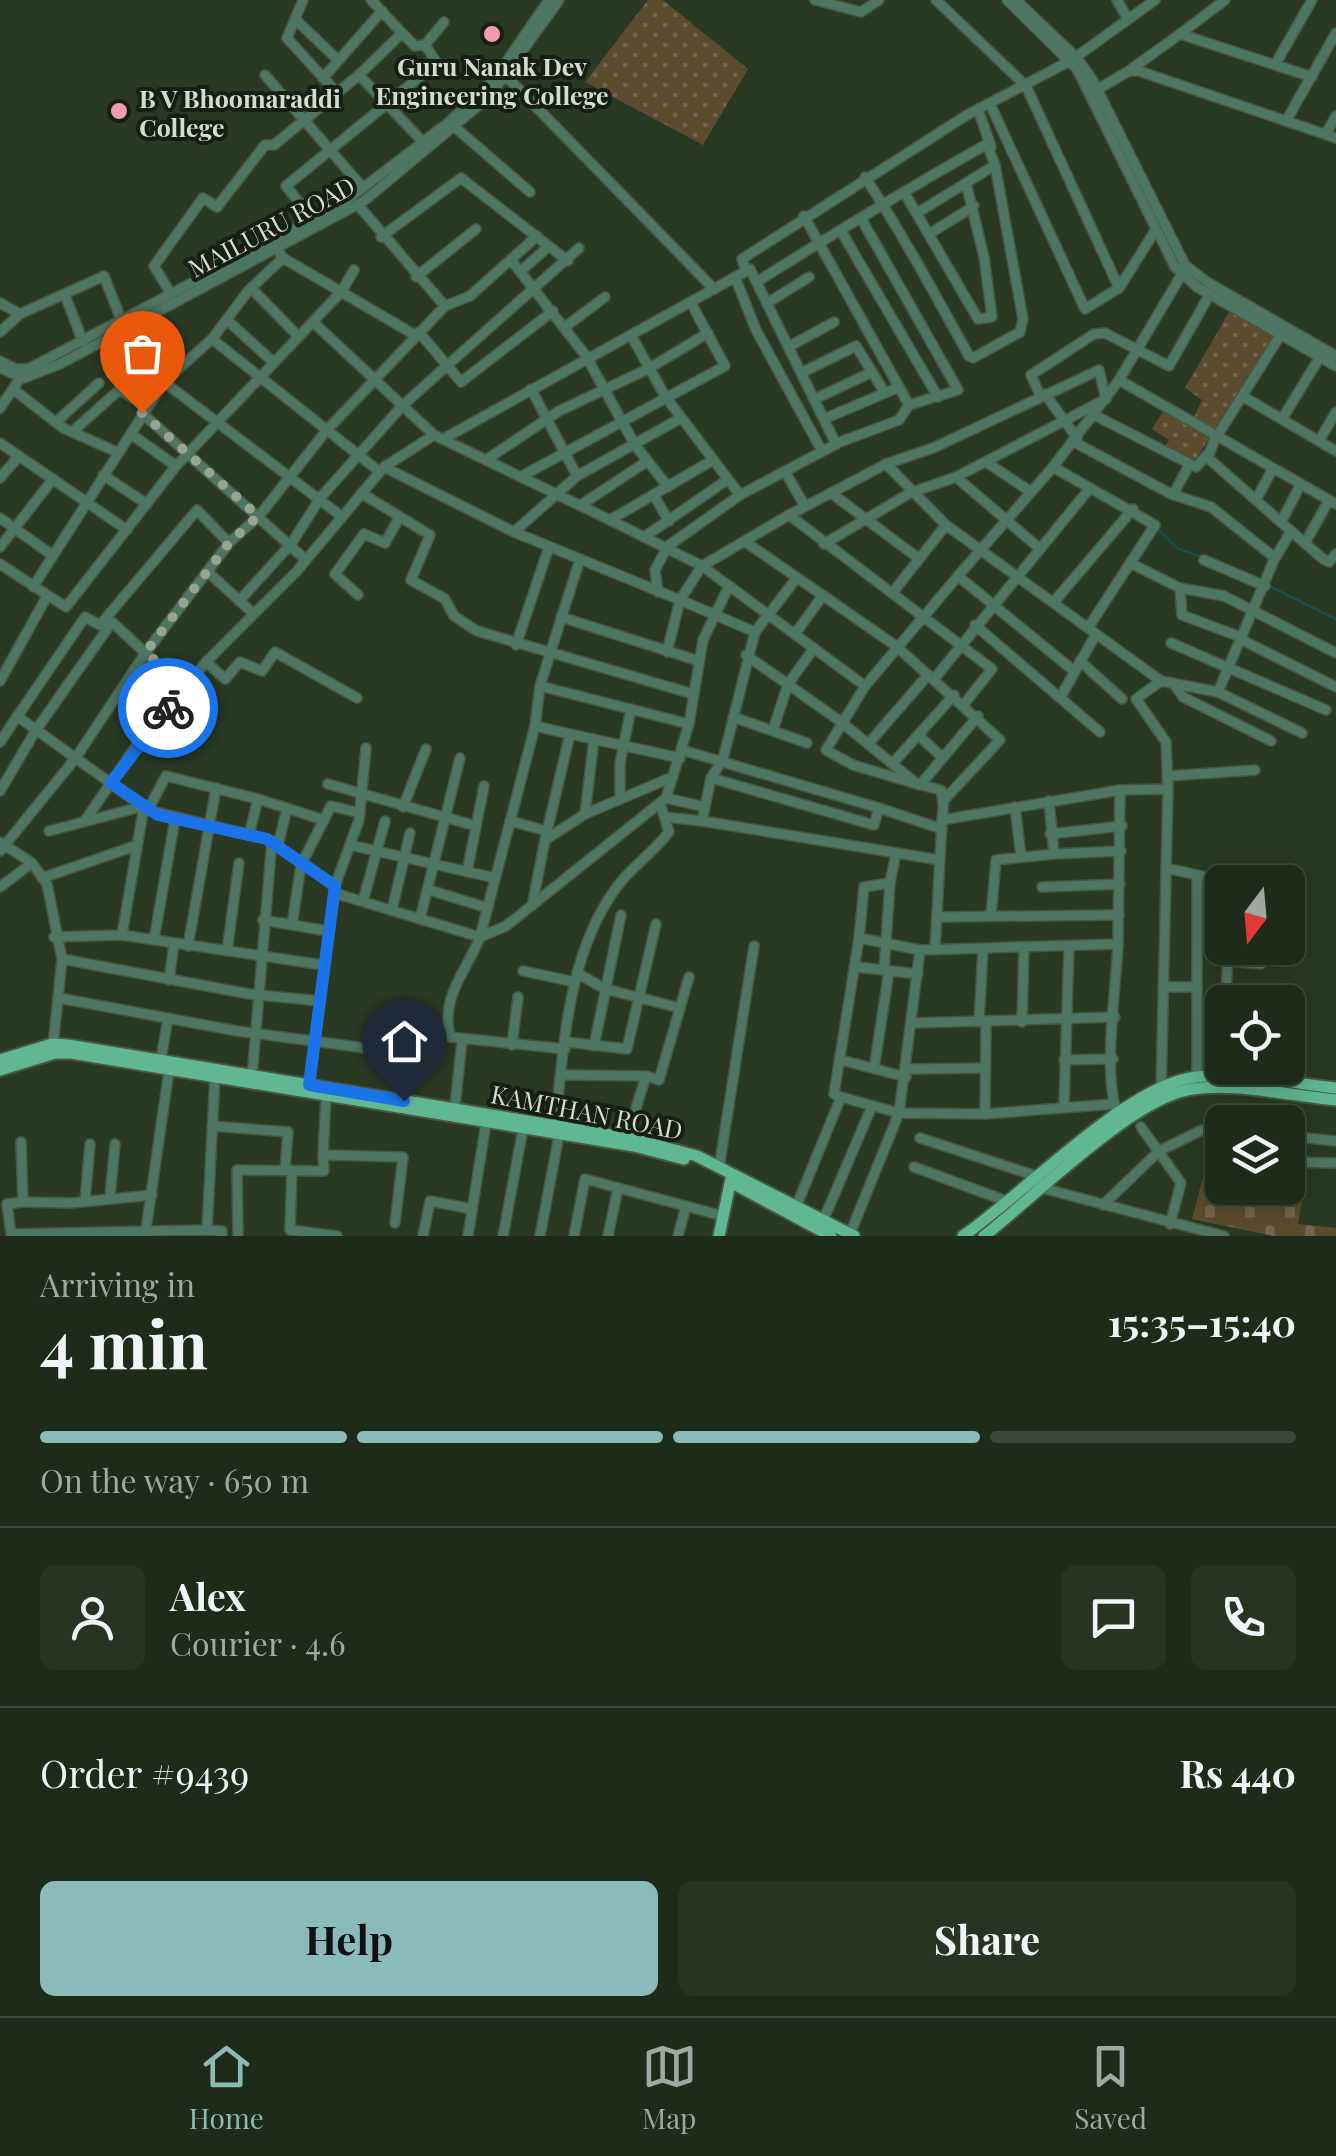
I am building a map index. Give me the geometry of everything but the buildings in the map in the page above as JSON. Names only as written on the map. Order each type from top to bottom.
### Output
[{"type":"main road","name":"KAMTHAN ROAD","points":[[0,1060],[54,1049],[167,1063],[326,1096],[454,1113],[523,1129],[626,1137],[672,1146],[719,1168],[731,1179],[831,1236]]},
{"type":"main road","name":"KAMTHAN ROAD","points":[[0,1070],[54,1049]]},
{"type":"main road","name":"KAMTHAN ROAD","points":[[167,1063],[214,1077],[309,1085],[675,1155],[852,1235]]},
{"type":"main road","points":[[984,1236],[1118,1114],[1197,1077],[1284,1088],[1336,1100]]},
{"type":"main road","points":[[1162,1093],[1200,1088],[1336,1088]]},
{"type":"main road","points":[[719,1236],[731,1179]]},
{"type":"main road","points":[[963,1236],[1038,1184]]},
{"type":"street","points":[[303,0],[287,38],[338,94]]},
{"type":"street","points":[[372,0],[415,46],[424,45],[444,22]]},
{"type":"street","points":[[817,0],[864,12],[878,0]]},
{"type":"street","points":[[936,0],[1026,86],[1119,288]]},
{"type":"street","points":[[1007,0],[1073,59],[1155,231],[1182,274],[1336,366]]},
{"type":"street","points":[[1016,0],[1098,89],[1185,265],[1207,282],[1336,356]]},
{"type":"street","points":[[1117,0],[1128,18]]},
{"type":"street","points":[[746,271],[742,259],[804,216],[978,109],[1073,59],[1155,0]]},
{"type":"street","points":[[1098,89],[1129,71],[1225,0]]},
{"type":"street","points":[[1276,63],[1312,0]]},
{"type":"street","points":[[0,364],[25,370],[83,342],[312,220],[363,188],[493,80],[552,2]]},
{"type":"street","name":"MAILURU ROAD","points":[[20,378],[85,352],[358,204],[456,128],[506,76],[552,2]]},
{"type":"street","points":[[323,78],[382,11]]},
{"type":"street","points":[[295,19],[338,60]]},
{"type":"street","points":[[1286,122],[1336,32]]},
{"type":"street","points":[[171,294],[154,266],[203,198],[216,207],[265,145],[274,145],[338,94],[402,33]]},
{"type":"street","points":[[1180,34],[1312,76]]},
{"type":"street","points":[[312,220],[286,188],[438,62],[424,45]]},
{"type":"street","points":[[1129,71],[1139,70],[1331,136],[1336,116]]},
{"type":"street","points":[[265,75],[363,188]]},
{"type":"street","points":[[360,75],[423,142]]},
{"type":"street","points":[[506,76],[714,290]]},
{"type":"street","points":[[990,104],[1084,309],[1119,288],[1155,231]]},
{"type":"street","points":[[865,178],[973,358],[1010,340],[1020,332],[1023,320],[995,164],[978,109]]},
{"type":"street","points":[[456,128],[530,192]]},
{"type":"street","points":[[758,282],[986,144],[992,150]]},
{"type":"street","points":[[916,213],[995,164]]},
{"type":"street","points":[[381,237],[458,178],[568,262]]},
{"type":"street","points":[[904,192],[978,319],[992,318],[974,206],[966,183]]},
{"type":"street","points":[[358,204],[381,237],[445,306]]},
{"type":"street","points":[[929,234],[974,206]]},
{"type":"street","points":[[804,216],[909,405]]},
{"type":"street","points":[[658,592],[655,570],[668,546],[740,495],[836,444],[899,420],[909,405],[958,388],[862,220]]},
{"type":"street","points":[[416,277],[476,228]]},
{"type":"street","points":[[841,231],[938,397]]},
{"type":"street","points":[[54,1049],[62,959],[42,878],[32,864],[2,846],[75,759],[146,652],[229,543],[258,516],[326,431],[445,306],[470,296],[537,236]]},
{"type":"street","points":[[521,271],[550,246]]},
{"type":"street","points":[[276,247],[283,258],[417,334],[462,382],[552,312]]},
{"type":"street","points":[[239,601],[290,544],[321,497],[403,405],[449,368],[485,327],[568,262],[579,248]]},
{"type":"street","points":[[33,586],[164,382],[212,339],[251,288],[283,258]]},
{"type":"street","points":[[512,260],[586,356],[646,462],[668,487]]},
{"type":"street","points":[[84,822],[136,746],[206,662],[306,560],[382,470],[586,356],[632,337],[750,268],[836,444]]},
{"type":"street","points":[[0,564],[46,598],[66,607],[176,466],[272,360],[342,292],[354,270]]},
{"type":"street","points":[[936,950],[941,790],[827,752],[840,720],[896,646],[982,552],[1094,416],[1182,274]]},
{"type":"street","points":[[0,332],[20,314],[104,276],[122,322]]},
{"type":"street","points":[[734,277],[756,330],[822,451]]},
{"type":"street","points":[[769,302],[808,277]]},
{"type":"street","points":[[251,288],[298,336]]},
{"type":"street","points":[[1210,294],[1169,366],[1105,332],[1094,334],[1031,375],[1076,440],[1173,495],[1211,507],[1275,558]]},
{"type":"street","points":[[66,295],[83,342]]},
{"type":"street","points":[[564,327],[606,297]]},
{"type":"street","points":[[520,477],[725,366],[691,302]]},
{"type":"street","points":[[0,303],[20,314]]},
{"type":"street","points":[[226,320],[272,360]]},
{"type":"street","points":[[313,322],[438,437],[668,546],[702,566],[865,686]]},
{"type":"street","points":[[790,346],[834,322]]},
{"type":"street","points":[[486,460],[602,388],[648,368],[708,334]]},
{"type":"street","points":[[1094,416],[1196,466],[1207,455],[1281,334]]},
{"type":"street","points":[[632,337],[664,396],[740,495]]},
{"type":"street","points":[[212,339],[359,457],[382,470],[514,532],[754,632]]},
{"type":"street","points":[[803,372],[856,346],[884,393]]},
{"type":"street","points":[[1282,419],[1320,357]]},
{"type":"street","points":[[0,364],[20,378],[0,408]]},
{"type":"street","points":[[667,652],[680,600],[702,566],[789,515],[886,464],[934,448],[1098,370],[1106,399]]},
{"type":"street","points":[[816,399],[872,372]]},
{"type":"street","points":[[1119,380],[1332,502],[1305,544]]},
{"type":"street","points":[[56,422],[99,382]]},
{"type":"street","points":[[164,382],[321,497],[341,516]]},
{"type":"street","points":[[824,419],[899,387]]},
{"type":"street","points":[[13,388],[72,432],[116,452]]},
{"type":"street","points":[[531,389],[577,476]]},
{"type":"street","points":[[72,432],[119,390],[306,560]]},
{"type":"street","points":[[1242,396],[1336,451]]},
{"type":"street","points":[[824,544],[910,493],[956,477],[1106,399]]},
{"type":"street","points":[[1319,441],[1336,412]]},
{"type":"street","points":[[514,532],[577,476],[680,418]]},
{"type":"street","points":[[132,434],[176,466]]},
{"type":"street","points":[[0,444],[127,530]]},
{"type":"street","points":[[1207,455],[1305,544],[1329,562],[1336,554]]},
{"type":"street","points":[[0,478],[19,456]]},
{"type":"street","points":[[610,520],[712,460]]},
{"type":"street","points":[[581,505],[646,462]]},
{"type":"street","points":[[986,462],[1031,492]]},
{"type":"street","points":[[886,464],[910,493],[946,525],[1162,681],[1218,692],[1302,734]]},
{"type":"street","points":[[1173,495],[1189,465]]},
{"type":"street","points":[[1053,467],[1132,509],[1155,526],[1092,631],[1060,698]]},
{"type":"street","points":[[1256,500],[1273,468]]},
{"type":"street","points":[[785,472],[805,506]]},
{"type":"street","points":[[103,475],[147,504]]},
{"type":"street","points":[[956,477],[1039,548]]},
{"type":"street","points":[[0,547],[53,479]]},
{"type":"street","points":[[644,537],[728,480]]},
{"type":"street","points":[[1281,522],[1301,484]]},
{"type":"street","points":[[869,744],[931,677],[1090,488]]},
{"type":"street","points":[[360,492],[430,535],[411,580],[446,599],[454,616],[477,631],[692,694]]},
{"type":"street","points":[[831,493],[918,558]]},
{"type":"street","points":[[654,496],[669,521]]},
{"type":"street","points":[[1053,602],[1132,509]]},
{"type":"street","points":[[0,742],[85,617],[100,625],[198,510],[229,543]]},
{"type":"street","points":[[789,515],[993,670],[964,704]]},
{"type":"street","points":[[0,518],[52,554]]},
{"type":"street","points":[[358,596],[334,574],[364,534],[385,543],[398,518]]},
{"type":"street","points":[[893,592],[946,525]]},
{"type":"street","points":[[1218,692],[1275,558],[1291,531]]},
{"type":"street","points":[[747,543],[896,646],[978,716],[1000,740],[943,802]]},
{"type":"street","points":[[516,645],[549,546]]},
{"type":"street","points":[[580,559],[540,686],[534,726],[480,937],[471,960],[458,974],[448,1033],[462,1041],[627,1049],[656,924]]},
{"type":"street","points":[[1204,560],[1265,586]]},
{"type":"street","points":[[1130,564],[1180,588],[1224,596],[1336,652]]},
{"type":"street","points":[[208,572],[254,614]]},
{"type":"street","points":[[958,576],[1074,671]]},
{"type":"street","points":[[702,820],[711,778],[724,759],[754,632],[796,579]]},
{"type":"street","points":[[540,1236],[551,1129],[576,977],[596,920],[615,888],[667,836],[663,801],[689,724],[698,661],[714,613],[729,586]]},
{"type":"street","points":[[1180,588],[1182,615],[1242,639],[1336,687]]},
{"type":"street","points":[[0,681],[46,598]]},
{"type":"street","points":[[795,634],[822,598]]},
{"type":"street","points":[[561,617],[698,661]]},
{"type":"street","points":[[0,791],[36,730],[112,622],[184,689]]},
{"type":"street","points":[[974,625],[1100,732]]},
{"type":"street","points":[[1171,643],[1326,710]]},
{"type":"street","points":[[773,730],[788,684],[814,648]]},
{"type":"street","points":[[206,662],[226,679],[240,662],[262,671],[275,652],[357,698]]},
{"type":"street","points":[[746,655],[840,720],[918,784]]},
{"type":"street","points":[[1080,661],[1122,699]]},
{"type":"street","points":[[1162,681],[1136,699],[1166,742],[1162,1093]]},
{"type":"street","points":[[1173,683],[1184,698],[1271,741]]},
{"type":"street","points":[[540,686],[689,724]]},
{"type":"street","points":[[894,763],[954,695]]},
{"type":"street","points":[[620,798],[622,744],[630,709]]},
{"type":"street","points":[[17,716],[146,808],[175,819],[275,843],[335,889],[480,937],[506,926],[663,801],[706,807]]},
{"type":"street","points":[[918,784],[978,716]]},
{"type":"street","points":[[733,717],[807,743]]},
{"type":"street","points":[[534,726],[724,759],[942,824],[1015,807],[1120,790],[1168,789]]},
{"type":"street","points":[[532,906],[570,734]]},
{"type":"street","points":[[918,735],[942,757]]},
{"type":"street","points":[[585,814],[594,739]]},
{"type":"street","points":[[309,1085],[335,889],[360,813],[366,748]]},
{"type":"street","points":[[404,806],[426,749]]},
{"type":"street","points":[[420,919],[460,758]]},
{"type":"street","points":[[1168,776],[1254,770]]},
{"type":"street","points":[[122,934],[135,846],[146,808],[166,776],[324,820]]},
{"type":"street","points":[[510,821],[546,835],[670,778]]},
{"type":"street","points":[[711,778],[874,825],[879,808]]},
{"type":"street","points":[[328,784],[476,826]]},
{"type":"street","points":[[466,872],[484,786]]},
{"type":"street","points":[[188,946],[206,826],[216,788]]},
{"type":"street","points":[[890,884],[864,887],[858,967],[834,1094],[899,1113],[985,1114],[1064,1106],[1118,1114],[1114,1016],[1120,790]]},
{"type":"street","points":[[249,835],[258,799]]},
{"type":"street","points":[[1049,802],[1054,854]]},
{"type":"street","points":[[292,925],[301,866],[331,806],[360,813]]},
{"type":"street","points":[[1015,807],[1021,856]]},
{"type":"street","points":[[49,831],[146,808]]},
{"type":"street","points":[[252,1079],[261,995],[263,920],[275,843],[287,808]]},
{"type":"street","points":[[665,816],[821,837],[940,860]]},
{"type":"street","points":[[154,940],[175,819]]},
{"type":"street","points":[[363,901],[384,821]]},
{"type":"street","points":[[1050,834],[1122,826]]},
{"type":"street","points":[[392,910],[410,833]]},
{"type":"street","points":[[350,845],[495,878]]},
{"type":"street","points":[[42,878],[135,846]]},
{"type":"street","points":[[991,916],[996,860],[1121,851]]},
{"type":"street","points":[[874,1069],[896,853]]},
{"type":"street","points":[[227,951],[239,863]]},
{"type":"street","points":[[0,887],[32,864]]},
{"type":"street","points":[[1166,868],[1205,877]]},
{"type":"street","points":[[1197,875],[1197,1077]]},
{"type":"street","points":[[1042,886],[1120,884]]},
{"type":"street","points":[[429,890],[488,908]]},
{"type":"street","points":[[594,1046],[622,915]]},
{"type":"street","points":[[937,917],[1119,915]]},
{"type":"street","points":[[263,920],[328,932]]},
{"type":"street","points":[[54,936],[122,934],[323,965]]},
{"type":"street","points":[[860,938],[920,950],[1118,944]]},
{"type":"street","points":[[168,980],[174,944]]},
{"type":"street","points":[[719,1168],[754,946]]},
{"type":"street","points":[[1064,1106],[1070,946]]},
{"type":"street","points":[[1022,1022],[1024,948]]},
{"type":"street","points":[[983,949],[985,1114]]},
{"type":"street","points":[[852,1235],[899,1113],[914,1023],[920,950]]},
{"type":"street","points":[[62,959],[168,980],[320,1002]]},
{"type":"street","points":[[858,967],[918,974]]},
{"type":"street","points":[[523,971],[576,977],[605,989],[680,1008]]},
{"type":"street","points":[[561,1075],[646,1076],[660,1080],[689,978]]},
{"type":"street","points":[[1163,987],[1196,987]]},
{"type":"street","points":[[512,1045],[518,997]]},
{"type":"street","points":[[59,998],[373,1049]]},
{"type":"street","points":[[914,1023],[1065,1021],[1114,1016]]},
{"type":"street","points":[[146,1234],[167,1063],[168,1018]]},
{"type":"street","points":[[454,1113],[462,1041]]},
{"type":"street","points":[[1064,1060],[1114,1058]]},
{"type":"street","points":[[841,1060],[906,1073],[986,1068]]},
{"type":"street","points":[[626,1137],[646,1076]]},
{"type":"street","points":[[207,1230],[214,1077]]},
{"type":"street","points":[[238,1236],[237,1170],[324,1171],[326,1096]]},
{"type":"street","points":[[796,1207],[841,1097]]},
{"type":"street","points":[[823,1220],[872,1106]]},
{"type":"street","points":[[468,1236],[486,1122]]},
{"type":"street","points":[[212,1126],[288,1132],[290,1230],[338,1236]]},
{"type":"street","points":[[1141,1127],[1181,1182],[1170,1224]]},
{"type":"street","points":[[502,1236],[523,1129]]},
{"type":"street","points":[[1103,1205],[1159,1151],[1202,1130]]},
{"type":"street","points":[[920,1138],[1103,1205],[1224,1236]]},
{"type":"street","points":[[1305,1138],[1336,1141]]},
{"type":"street","points":[[21,1142],[23,1202]]},
{"type":"street","points":[[85,1201],[90,1144]]},
{"type":"street","points":[[110,1196],[115,1144]]},
{"type":"street","points":[[323,1154],[403,1157],[395,1223]]},
{"type":"street","points":[[1305,1162],[1336,1162]]},
{"type":"street","points":[[914,1168],[1010,1202]]},
{"type":"street","points":[[574,1236],[585,1179],[723,1216]]},
{"type":"street","points":[[608,1236],[618,1188]]},
{"type":"street","points":[[152,1195],[7,1204],[12,1235],[190,1234],[222,1230],[222,1236]]},
{"type":"street","points":[[423,1236],[430,1202],[472,1209]]},
{"type":"street","points":[[678,1236],[686,1206]]},
{"type":"green space","points":[[648,0],[663,0],[748,69],[703,145],[585,82]]},
{"type":"green space","points":[[1232,307],[1281,334],[1229,417],[1224,415],[1194,462],[1165,447],[1169,440],[1152,429],[1164,410],[1191,424],[1202,400],[1185,388]]},
{"type":"green space","points":[[1205,1170],[1205,1205],[1301,1205],[1298,1224],[1336,1228],[1336,1236],[1273,1236],[1192,1219]]},
{"type":"waterway","points":[[1159,530],[1177,548],[1204,558]]},
{"type":"waterway","points":[[1269,586],[1336,619]]},
{"type":"way so far","points":[[142,413],[258,516],[229,543],[146,652],[184,689],[168,708]]},
{"type":"place","name":"Guru Nanak Dev Engineering College","points":[[492,34]]},
{"type":"place","name":"B V Bhoomaraddi College","points":[[119,111]]},
{"type":"route","points":[[168,708],[111,783],[158,815],[267,839],[335,886],[309,1085],[404,1101]]}]
